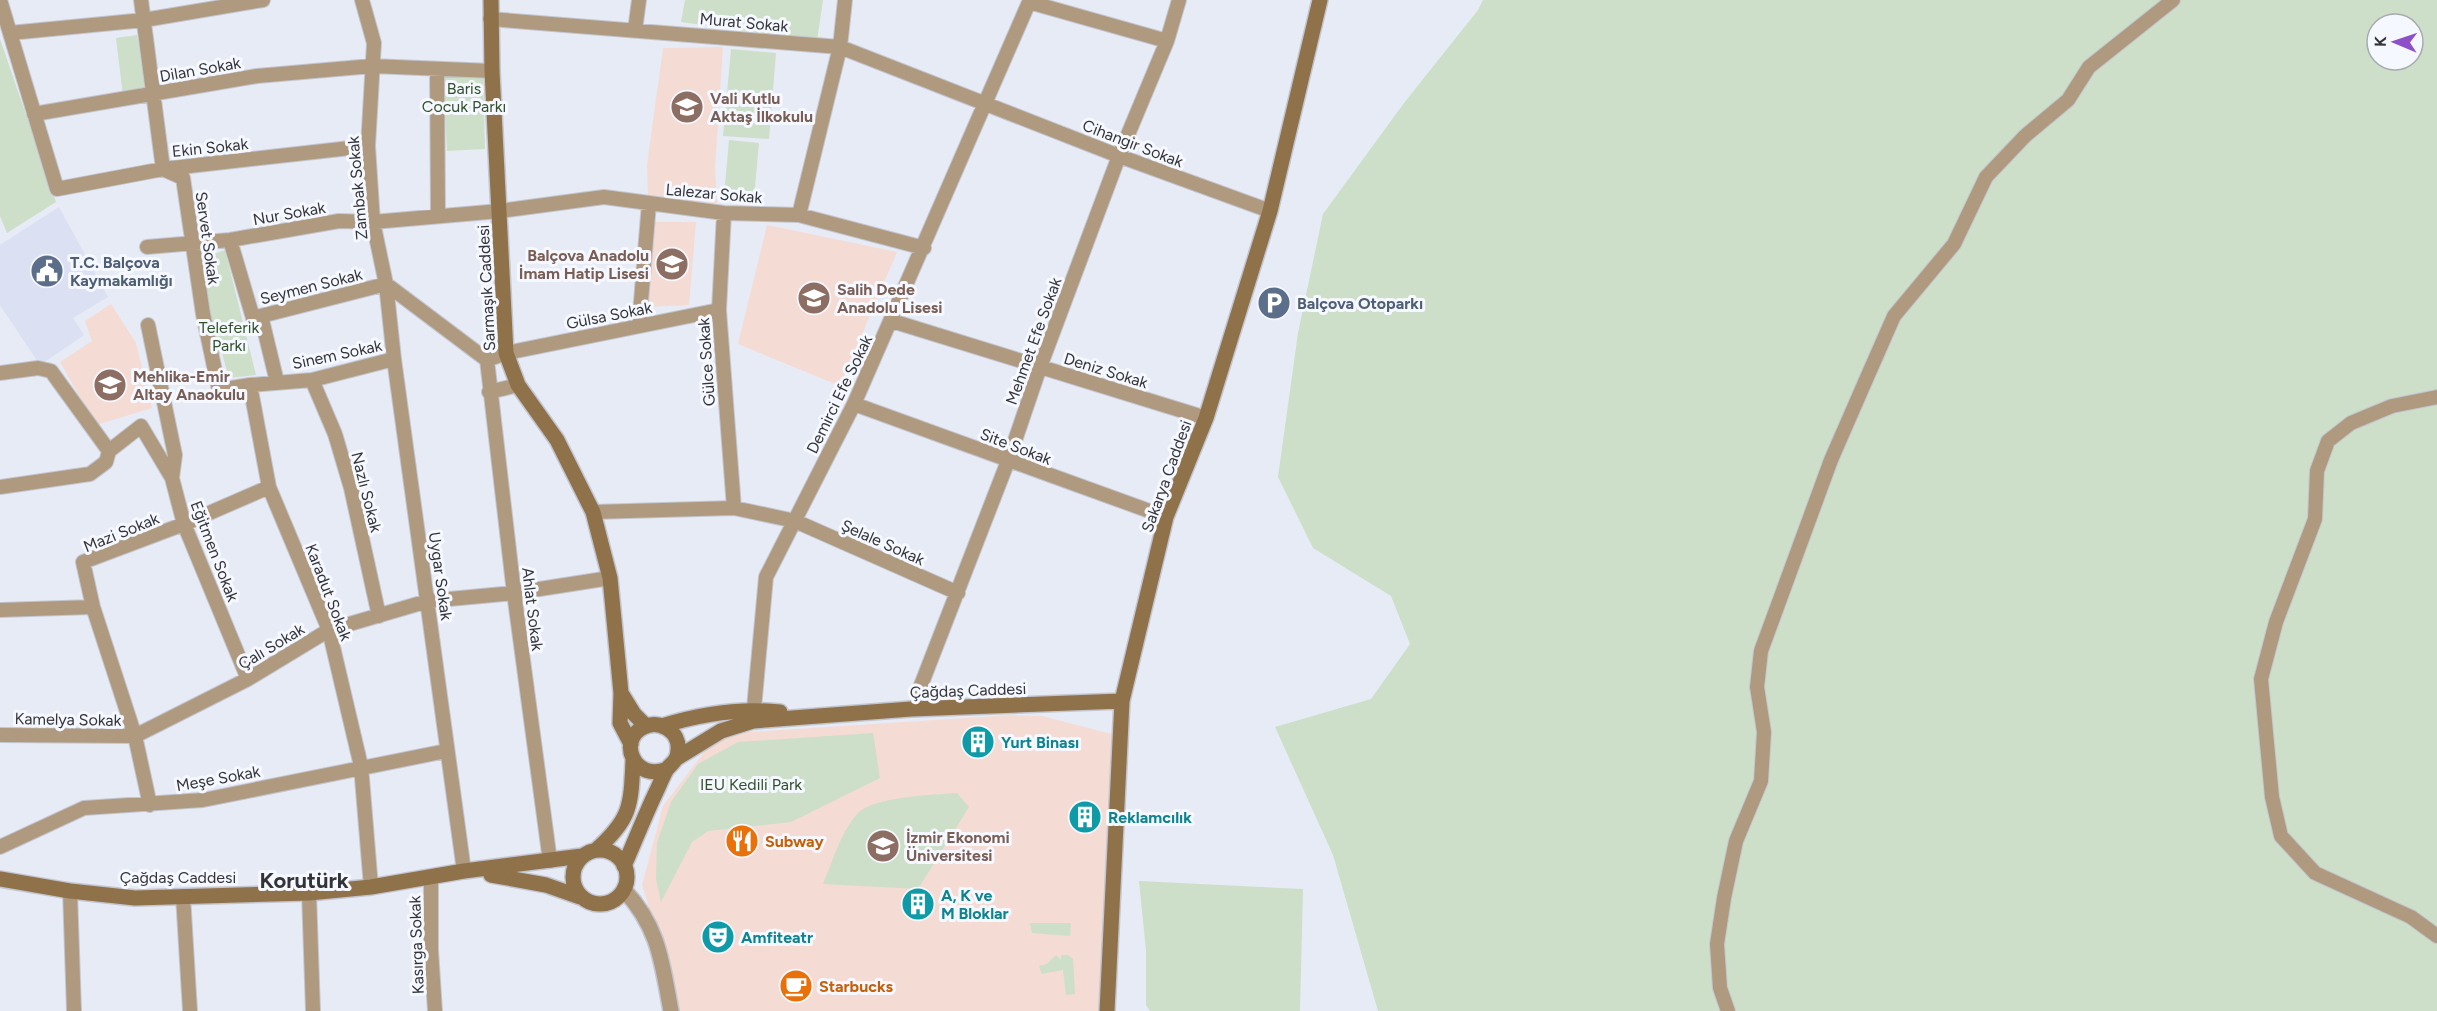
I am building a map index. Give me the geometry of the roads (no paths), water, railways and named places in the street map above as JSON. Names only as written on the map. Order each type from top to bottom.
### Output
[{"type":"main road","name":"Sarmaşık Caddesi","points":[[491,0],[492,71],[506,353],[518,385],[557,440],[593,513],[610,578],[621,693],[620,723],[631,744]]},
{"type":"main road","name":"Sakarya Caddesi","points":[[1107,1011],[1122,701],[1166,518],[1206,418],[1270,211],[1320,0]]},
{"type":"main road","name":"Sarmaşık Caddesi","points":[[621,693],[634,714],[646,726]]},
{"type":"main road","name":"Çağdaş Caddesi","points":[[646,726],[662,726],[682,719],[753,715],[816,715],[1122,701]]},
{"type":"main road","name":"Çağdaş Caddesi","points":[[672,764],[721,731],[753,715]]},
{"type":"main road","points":[[589,853],[613,853],[624,866],[627,874],[624,890],[612,902],[604,904],[587,902],[580,897],[572,881],[573,872],[589,853],[614,834],[627,814],[632,791],[631,744],[634,736],[646,726]]},
{"type":"main road","points":[[624,866],[678,750],[675,735],[662,726]]},
{"type":"main road","points":[[633,760],[645,771],[660,772],[672,764]]},
{"type":"main road","name":"Çağdaş Caddesi","points":[[0,879],[70,891],[135,898],[309,893],[371,887],[464,871],[550,861],[589,853]]},
{"type":"main road","name":"Çağdaş Caddesi","points":[[464,871],[504,876],[546,885],[580,897]]},
{"type":"street","points":[[0,0],[34,114]]},
{"type":"street","points":[[141,0],[163,169]]},
{"type":"street","points":[[10,33],[144,20],[263,0]]},
{"type":"street","name":"Zambak Sokak","points":[[362,0],[374,43],[368,146],[373,222],[386,284]]},
{"type":"street","points":[[635,30],[639,0]]},
{"type":"street","points":[[799,215],[840,47],[845,0]]},
{"type":"street","name":"Mehmet Efe Sokak","points":[[918,693],[1008,460],[1040,367],[1119,156],[1167,41],[1179,0]]},
{"type":"street","points":[[1728,1011],[1720,988],[1717,944],[1724,898],[1737,841],[1761,781],[1764,732],[1757,687],[1761,651],[1831,460],[1894,316],[1954,244],[1986,177],[2025,136],[2068,100],[2089,67],[2173,0]]},
{"type":"street","points":[[1030,1],[1167,41]]},
{"type":"street","name":"Demirci Efe Sokak","points":[[753,715],[766,577],[854,404],[1030,1]]},
{"type":"street","name":"Murat Sokak","points":[[490,19],[840,47],[985,103]]},
{"type":"street","points":[[372,66],[492,71]]},
{"type":"street","name":"Dilan Sokak","points":[[34,114],[257,76],[372,66]]},
{"type":"street","points":[[437,69],[438,216]]},
{"type":"street","name":"Cihangir Sokak","points":[[985,103],[1119,156],[1270,211]]},
{"type":"street","name":"Ekin Sokak","points":[[34,114],[57,189],[163,169],[368,146]]},
{"type":"street","name":"Servet Sokak","points":[[163,169],[183,178],[203,314],[219,390],[250,385]]},
{"type":"street","name":"Lalezar Sokak","points":[[500,211],[604,196],[724,213],[799,215],[924,248]]},
{"type":"street","points":[[639,326],[649,203]]},
{"type":"street","name":"Nur Sokak","points":[[147,247],[230,240],[339,221],[373,222],[500,211]]},
{"type":"street","name":"Gülce Sokak","points":[[724,213],[719,310],[734,508]]},
{"type":"street","name":"Seymen Sokak","points":[[230,240],[254,318],[386,284]]},
{"type":"street","points":[[386,284],[487,360]]},
{"type":"street","name":"Uygar Sokak","points":[[386,284],[446,751],[464,871]]},
{"type":"street","name":"Gülsa Sokak","points":[[487,360],[506,353],[719,310]]},
{"type":"street","points":[[261,316],[277,382]]},
{"type":"street","name":"Deniz Sokak","points":[[892,321],[1206,418]]},
{"type":"street","name":"Eğitmen Sokak","points":[[147,325],[176,455],[172,478],[184,524],[248,679]]},
{"type":"street","name":"Sinem Sokak","points":[[250,385],[312,380],[394,359]]},
{"type":"street","name":"Ahlat Sokak","points":[[487,360],[514,593],[550,861]]},
{"type":"street","points":[[0,373],[39,368],[51,371],[109,452]]},
{"type":"street","name":"Nazlı Sokak","points":[[312,380],[335,434],[351,488],[379,616]]},
{"type":"street","name":"Karadut Sokak","points":[[250,385],[269,487],[329,630],[361,766],[371,887]]},
{"type":"street","points":[[489,392],[518,385]]},
{"type":"street","points":[[2437,397],[2392,406],[2350,423],[2328,441],[2317,471],[2315,519],[2276,622],[2261,679],[2272,797],[2282,836],[2315,873],[2411,917],[2437,936]]},
{"type":"street","name":"Site Sokak","points":[[854,404],[1166,518]]},
{"type":"street","points":[[0,487],[90,474],[106,462],[109,452],[141,426],[172,478]]},
{"type":"street","name":"Mazi Sokak","points":[[150,805],[135,736],[93,607],[83,562],[184,524],[269,487]]},
{"type":"street","points":[[593,513],[734,508],[795,521]]},
{"type":"street","name":"Şelale Sokak","points":[[795,521],[958,593]]},
{"type":"street","name":"Çalı Sokak","points":[[135,736],[248,679],[329,630],[428,601],[514,593],[610,578]]},
{"type":"street","points":[[0,610],[93,607]]},
{"type":"street","name":"Kamelya Sokak","points":[[0,735],[135,736]]},
{"type":"street","name":"Meşe Sokak","points":[[0,847],[84,808],[203,800],[361,766],[446,751]]},
{"type":"street","name":"Kasırga Sokak","points":[[431,877],[431,950],[435,1011]]},
{"type":"street","points":[[624,890],[639,906],[655,937],[671,1011]]},
{"type":"street","points":[[70,891],[74,1011]]},
{"type":"street","points":[[309,893],[313,1011]]},
{"type":"street","points":[[183,896],[190,1011]]},
{"type":"place","name":"Vali Kutlu Aktaş İlkokulu","points":[[687,107]]},
{"type":"place","name":"Balçova Anadolu İmam Hatip Lisesi","points":[[672,264]]},
{"type":"place","name":"T.C. Balçova Kaymakamlığı","points":[[47,271]]},
{"type":"place","name":"Salih Dede Anadolu Lisesi","points":[[814,298]]},
{"type":"place","name":"Balçova Otoparkı","points":[[1274,303]]},
{"type":"place","name":"Mehlika-Emir Altay Anaokulu","points":[[110,385]]},
{"type":"place","name":"Yurt Binası","points":[[978,742]]},
{"type":"place","name":"Reklamcılık","points":[[1085,817]]},
{"type":"place","name":"Subway","points":[[742,841]]},
{"type":"place","name":"İzmir Ekonomi Üniversitesi","points":[[883,846]]},
{"type":"place","name":"A, K ve M Bloklar","points":[[918,904]]},
{"type":"place","name":"Amfiteatr","points":[[718,937]]},
{"type":"place","name":"Starbucks","points":[[796,986]]},
{"type":"district","name":"Korutürk","points":[[304,880]]},
{"type":"park label","name":"Baris Cocuk Parkı","points":[[464,97]]},
{"type":"park label","name":"Teleferik Parkı","points":[[229,336]]},
{"type":"park label","name":"IEU Kedili Park","points":[[751,784]]}]
